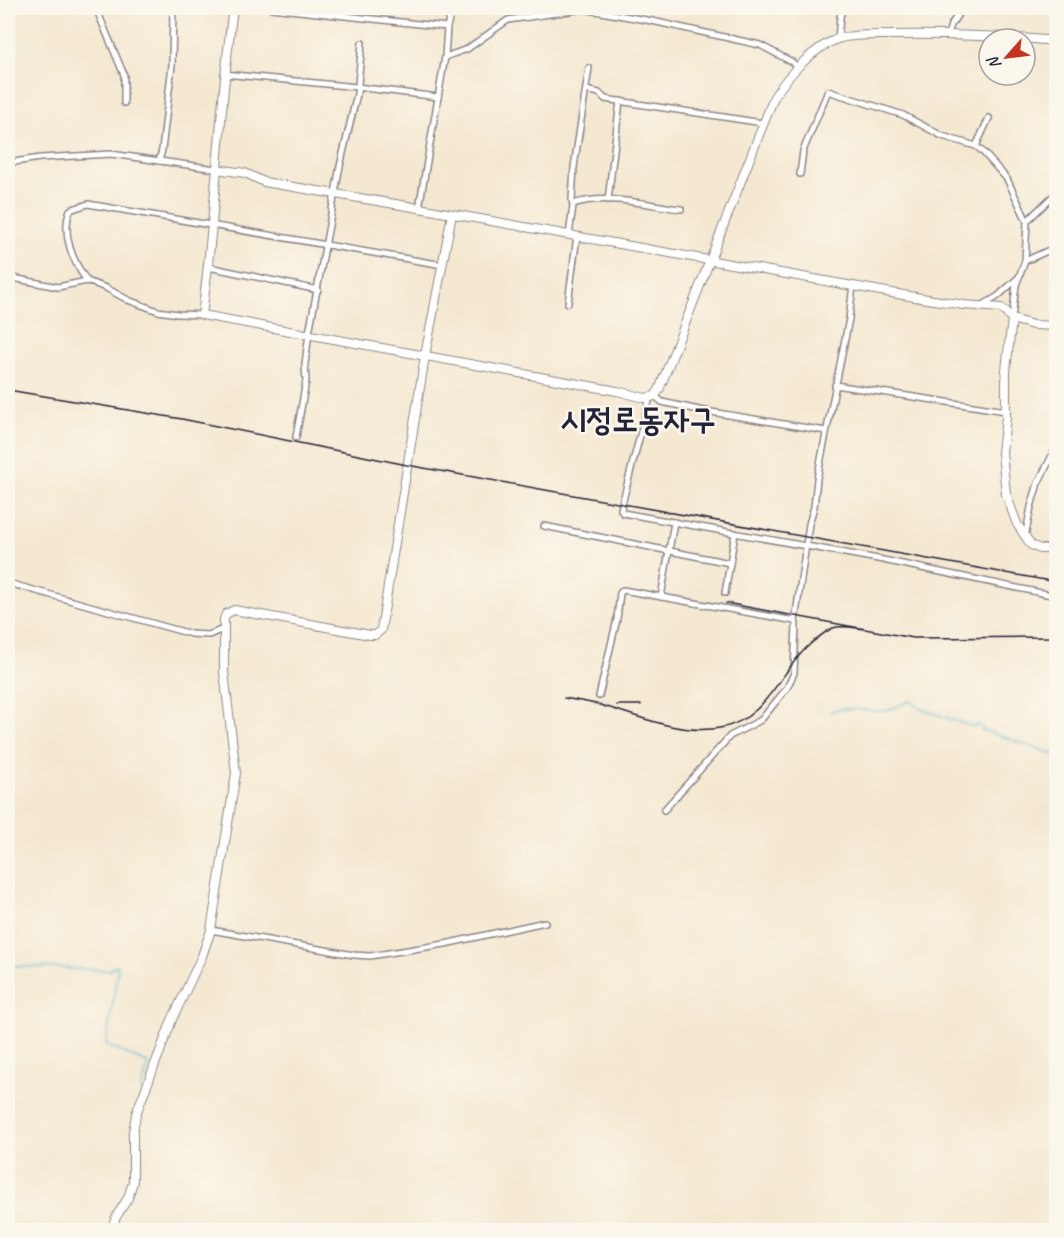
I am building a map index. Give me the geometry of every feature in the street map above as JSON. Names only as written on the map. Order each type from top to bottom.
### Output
[{"type":"street","points":[[96,8],[124,75],[124,103]]},
{"type":"street","points":[[159,161],[172,65],[173,8]]},
{"type":"street","points":[[202,315],[213,225],[224,74],[233,8]]},
{"type":"street","points":[[271,8],[447,27]]},
{"type":"street","points":[[419,208],[445,57],[447,27],[453,8]]},
{"type":"street","points":[[838,39],[840,8]]},
{"type":"street","points":[[948,34],[962,8]]},
{"type":"street","points":[[445,57],[467,49],[508,20],[584,9],[652,21],[760,45],[792,62],[798,68]]},
{"type":"street","points":[[1056,41],[948,34],[876,35],[838,39],[816,52],[798,68],[774,97],[659,390],[652,397],[621,510],[627,514],[878,559],[1056,596]]},
{"type":"street","points":[[296,437],[306,381],[305,364],[309,333],[357,87],[362,43]]},
{"type":"street","points":[[568,303],[573,236],[574,166],[589,68]]},
{"type":"street","points":[[224,74],[357,87],[438,98]]},
{"type":"street","points":[[586,90],[598,93],[605,99],[763,123]]},
{"type":"street","points":[[800,174],[803,151],[828,91],[903,115],[942,136],[976,147],[995,164],[1007,179],[1027,221],[1025,261],[1012,309],[1006,370],[1002,468],[1006,494],[1025,538],[1035,547],[1056,549]]},
{"type":"street","points":[[608,200],[620,101]]},
{"type":"street","points":[[976,147],[989,118]]},
{"type":"street","points":[[8,163],[40,158],[111,154],[245,173],[264,182],[853,285],[1001,308],[1012,319],[1033,325],[1056,326]]},
{"type":"street","points":[[1027,221],[1056,193]]},
{"type":"street","points":[[573,204],[585,200],[608,200],[681,209]]},
{"type":"street","points":[[87,281],[79,271],[67,232],[70,210],[88,204],[443,265]]},
{"type":"street","points":[[111,1230],[128,1198],[133,1182],[133,1132],[136,1114],[172,1020],[202,957],[211,930],[236,772],[224,672],[223,629],[226,614],[234,610],[370,635],[375,635],[381,630],[425,356],[452,214]]},
{"type":"street","points":[[1025,261],[1056,247]]},
{"type":"street","points":[[209,267],[318,290]]},
{"type":"street","points":[[8,277],[58,286],[87,281],[158,311],[202,315],[309,333],[652,397],[662,402],[699,410],[826,431]]},
{"type":"street","points":[[980,306],[997,297],[1019,277]]},
{"type":"street","points":[[664,810],[730,736],[761,720],[787,688],[794,673],[795,621],[826,431],[849,319],[853,285]]},
{"type":"street","points":[[836,385],[1006,411]]},
{"type":"street","points":[[1025,538],[1030,507],[1038,483],[1056,448]]},
{"type":"street","points":[[661,597],[674,522]]},
{"type":"street","points":[[544,526],[730,563]]},
{"type":"street","points":[[725,593],[735,533]]},
{"type":"street","points":[[8,583],[191,634],[209,635],[223,629]]},
{"type":"street","points":[[599,696],[617,619],[621,591],[795,621]]},
{"type":"street","points":[[211,930],[354,956],[370,956],[445,944],[545,922]]},
{"type":"waterway","points":[[830,712],[849,709],[883,711],[911,701],[921,709],[974,727],[978,724],[983,730],[1056,755]]},
{"type":"waterway","points":[[8,966],[109,970],[117,965],[106,1045],[149,1064],[141,1090]]},
{"type":"railway","points":[[8,390],[182,419],[407,465],[1056,582]]},
{"type":"railway","points":[[726,603],[913,638],[1056,637]]},
{"type":"railway","points":[[564,698],[600,705],[674,727],[720,728],[750,715],[772,692],[802,652],[825,632],[840,627],[865,629]]},
{"type":"railway","points":[[617,705],[641,705]]},
{"type":"district","name":"시정로동자구","points":[[638,419]]}]
